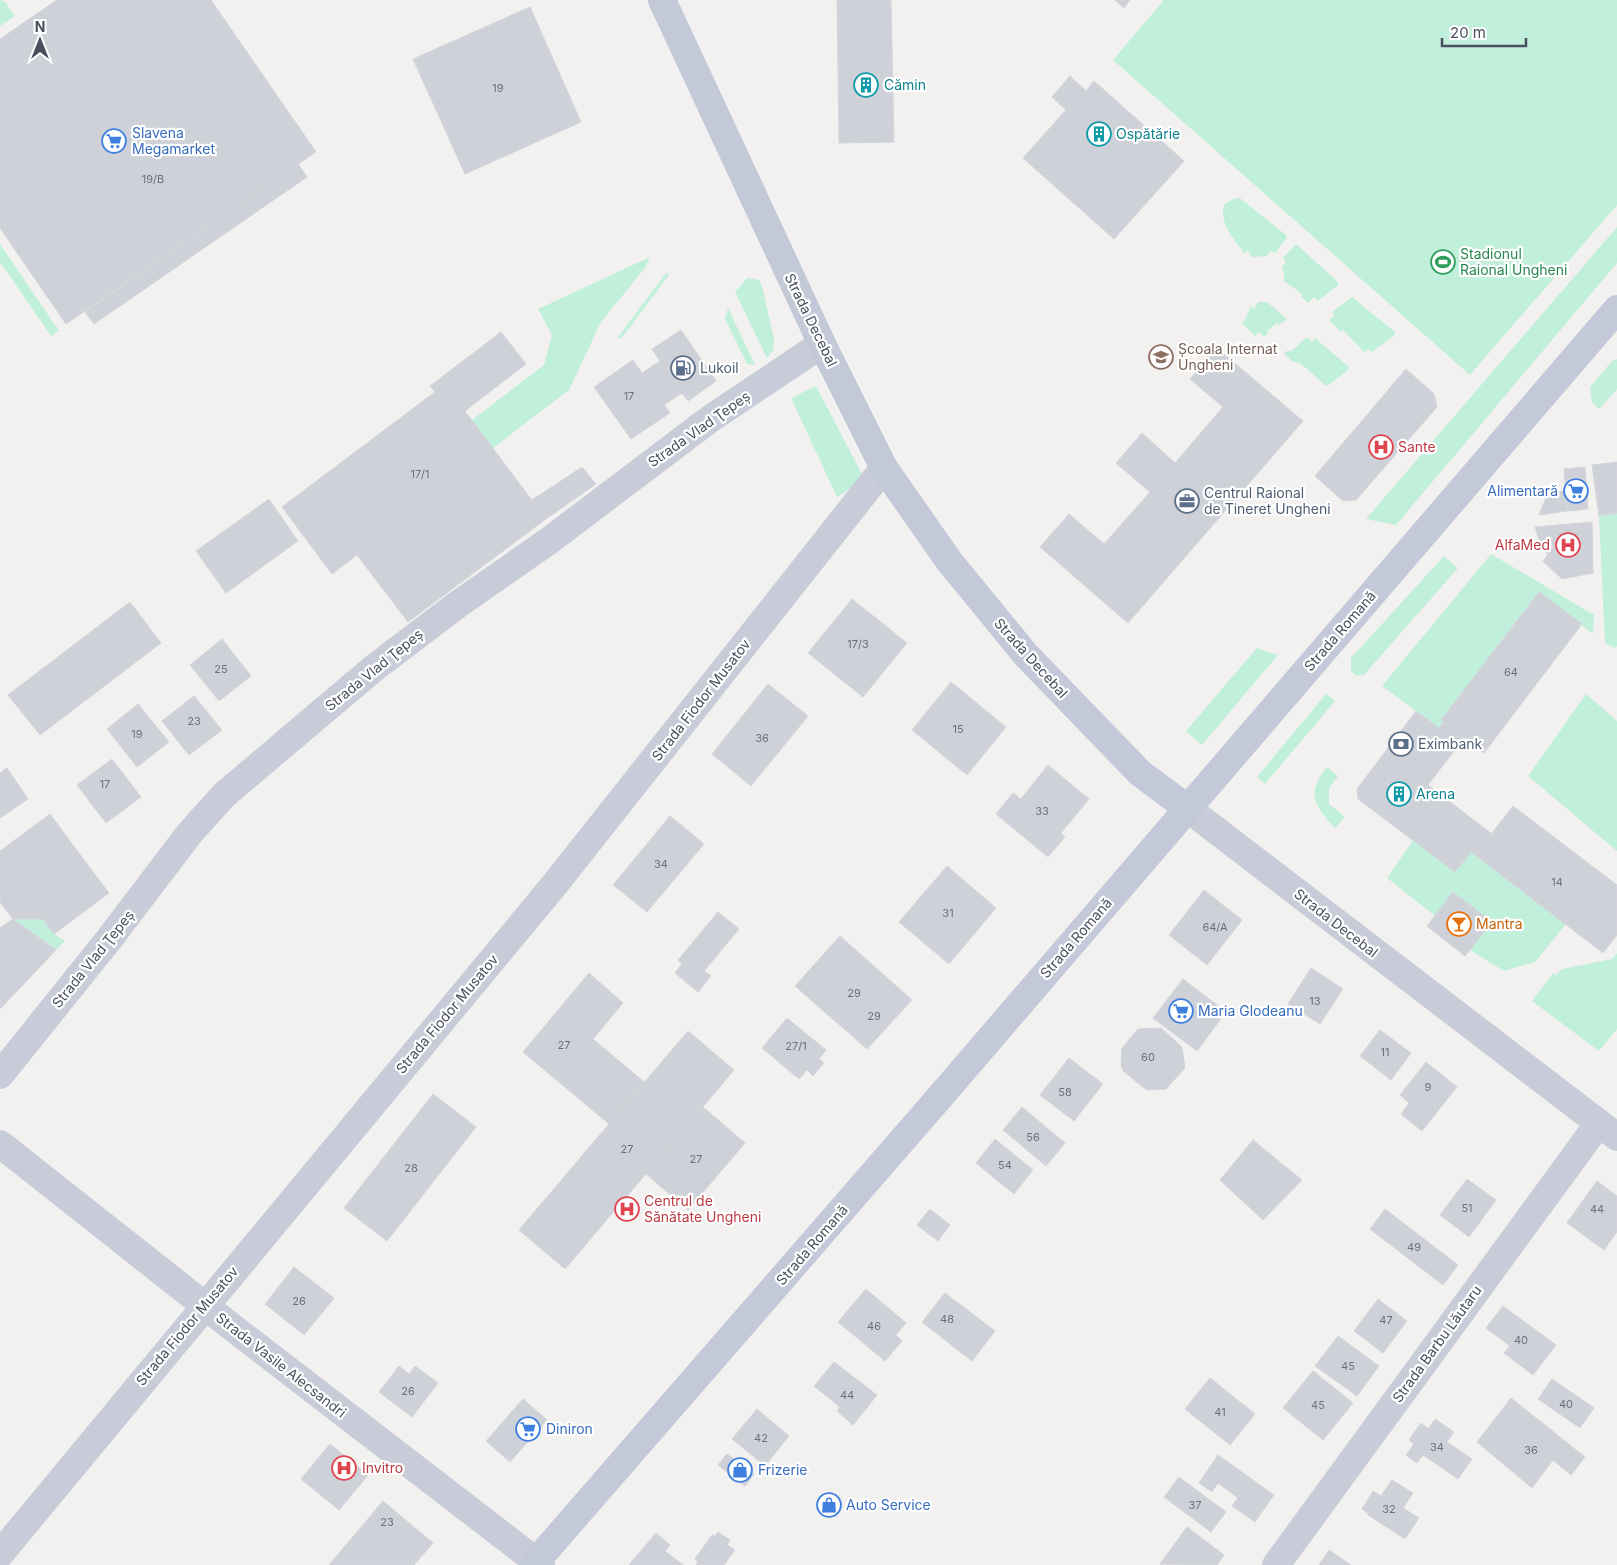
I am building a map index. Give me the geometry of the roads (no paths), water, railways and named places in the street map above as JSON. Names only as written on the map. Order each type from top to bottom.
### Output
[{"type":"main road","name":"Strada Decebal","points":[[662,0],[822,344],[884,468],[948,561],[1026,655],[1140,773],[1187,808]]},
{"type":"main road","name":"Strada Romană","points":[[537,1564],[1617,309]]},
{"type":"street","name":"Strada Vlad Ţepeș","points":[[0,1075],[110,938],[190,834],[224,795],[374,668],[457,605],[550,540],[710,419],[822,344]]},
{"type":"street","name":"Strada Fiodor Musatov","points":[[0,1554],[204,1305],[555,884],[884,468]]},
{"type":"street","name":"Strada Decebal","points":[[1187,808],[1608,1130]]},
{"type":"street","name":"Strada Barbu Lăutaru","points":[[1276,1565],[1608,1130]]},
{"type":"street","name":"Strada Vasile Alecsandri","points":[[0,1144],[537,1564]]},
{"type":"place","name":"Cămin","points":[[866,85]]},
{"type":"place","name":"Ospătărie","points":[[1099,134]]},
{"type":"place","name":"Slavena Megamarket","points":[[114,141]]},
{"type":"place","name":"Stadionul Raional Ungheni","points":[[1443,262]]},
{"type":"place","name":"Școala Internat Ungheni","points":[[1161,357]]},
{"type":"place","name":"Lukoil","points":[[683,368]]},
{"type":"place","name":"Sante","points":[[1381,447]]},
{"type":"place","name":"Alimentară","points":[[1576,491]]},
{"type":"place","name":"Centrul Raional de Tineret Ungheni","points":[[1187,501]]},
{"type":"place","name":"AlfaMed","points":[[1568,545]]},
{"type":"place","name":"Eximbank","points":[[1401,744]]},
{"type":"place","name":"Arena","points":[[1399,794]]},
{"type":"place","name":"Mantra","points":[[1459,924]]},
{"type":"place","name":"Maria Glodeanu","points":[[1181,1011]]},
{"type":"place","name":"Centrul de Sănătate Ungheni","points":[[627,1209]]},
{"type":"place","name":"Diniron","points":[[528,1429]]},
{"type":"place","name":"Invitro","points":[[344,1468]]},
{"type":"place","name":"Frizerie","points":[[740,1470]]},
{"type":"place","name":"Auto Service","points":[[829,1505]]}]
